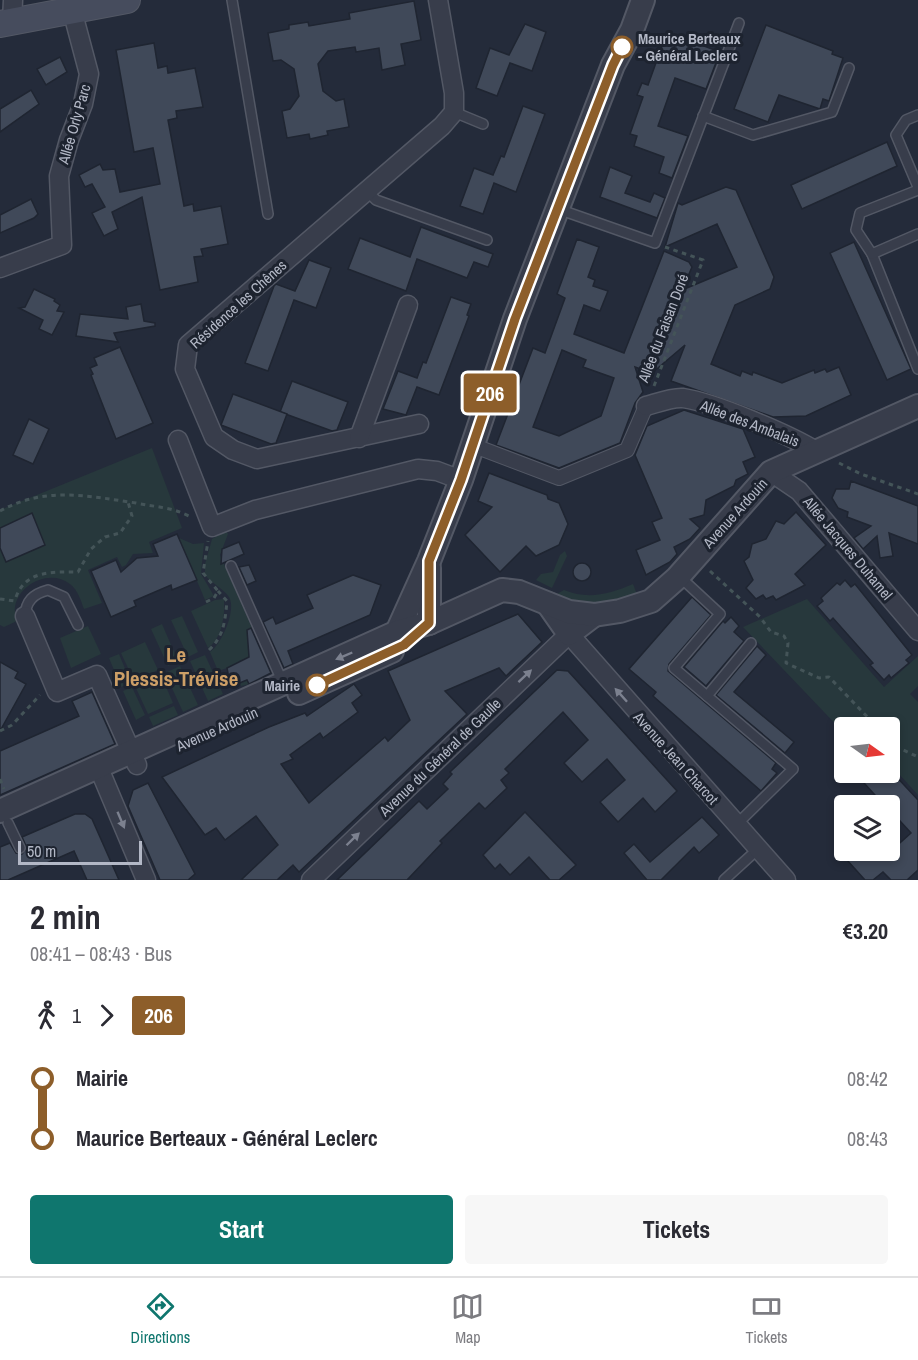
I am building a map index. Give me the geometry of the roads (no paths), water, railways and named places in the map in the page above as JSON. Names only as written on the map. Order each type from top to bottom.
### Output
[{"type":"main road","points":[[8,15],[72,10],[127,0]]},
{"type":"street","points":[[438,0],[454,93],[454,112]]},
{"type":"street","points":[[397,632],[429,561],[461,480],[558,209],[613,65],[632,0]]},
{"type":"street","points":[[613,65],[632,30],[643,0]]},
{"type":"street","name":"Allée Orly Parc","points":[[0,268],[62,245],[59,176],[69,140],[83,105],[88,74],[72,10]]},
{"type":"street","name":"Résidence les Chênes","points":[[419,424],[257,459],[233,450],[214,437],[185,369],[188,345],[442,126],[454,112]]},
{"type":"street","points":[[359,438],[408,305]]},
{"type":"street","name":"Allée des Ambalais","points":[[646,406],[680,398],[705,404],[799,441],[816,451]]},
{"type":"street","points":[[472,445],[560,478],[627,450],[646,406]]},
{"type":"street","name":"Avenue Ardouin","points":[[134,758],[283,683],[397,632],[429,623],[502,590],[519,592],[569,612],[594,615],[620,611],[651,601],[679,576],[771,472],[918,406]]},
{"type":"street","points":[[178,440],[212,527],[255,510],[418,469],[437,471],[461,480]]},
{"type":"street","name":"Allée Jacques Duhamel","points":[[771,472],[799,491],[918,631]]},
{"type":"street","points":[[429,561],[429,623]]},
{"type":"street","points":[[548,604],[569,634]]},
{"type":"street","name":"Avenue Ardouin","points":[[569,634],[594,615]]},
{"type":"street","points":[[25,616],[57,692],[97,675],[134,758]]},
{"type":"street","name":"Avenue Ardouin","points":[[3,820],[134,758],[381,657],[404,645],[429,623]]},
{"type":"street","name":"Avenue Jean Charcot","points":[[569,634],[786,880]]},
{"type":"street","name":"Avenue du Général de Gaulle","points":[[311,880],[569,634]]},
{"type":"street","points":[[101,773],[146,880]]},
{"type":"lane","points":[[232,0],[268,214]]},
{"type":"lane","points":[[558,209],[655,243],[739,23]]},
{"type":"lane","points":[[703,116],[753,135],[832,112],[849,68]]},
{"type":"lane","points":[[454,112],[483,123]]},
{"type":"lane","points":[[918,115],[906,120],[896,135],[918,188],[860,213],[856,230],[872,254],[918,369]]},
{"type":"lane","points":[[367,191],[376,200],[487,240]]},
{"type":"lane","points":[[872,254],[918,234]]},
{"type":"lane","points":[[231,566],[283,683]]},
{"type":"lane","points":[[679,576],[720,614],[674,668],[793,769],[736,825]]},
{"type":"lane","points":[[25,616],[26,606],[30,599],[38,592],[48,590],[64,597],[78,625]]},
{"type":"lane","points":[[707,696],[751,643]]},
{"type":"lane","points":[[3,820],[20,848]]},
{"type":"lane","points":[[724,880],[758,849]]},
{"type":"place","name":"Maurice Berteaux - Général Leclerc","points":[[622,47]]},
{"type":"place","name":"Mairie","points":[[317,685]]},
{"type":"district","name":"Le Plessis-Trévise","points":[[176,666]]}]
